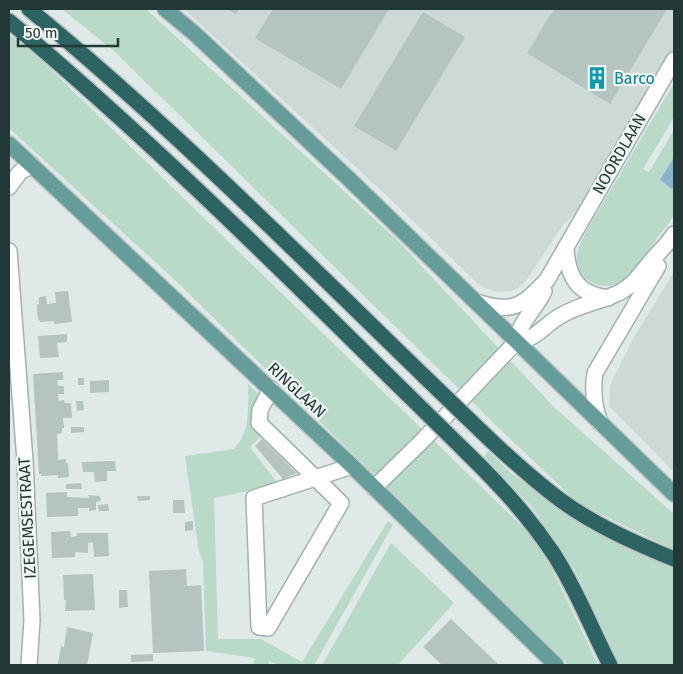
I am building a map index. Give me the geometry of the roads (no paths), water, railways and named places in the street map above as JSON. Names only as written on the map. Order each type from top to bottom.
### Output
[{"type":"highway","points":[[29,9],[65,38],[195,154],[519,468],[560,500],[590,519],[674,560]]},
{"type":"highway","points":[[9,21],[111,109],[232,222],[500,485],[527,517],[554,554],[610,665]]},
{"type":"main road","points":[[165,9],[201,40],[349,178],[674,494]]},
{"type":"main road","name":"RINGLAAN","points":[[9,144],[352,466],[556,665]]},
{"type":"street","name":"NOORDLAAN","points":[[477,302],[493,307],[513,307],[528,300],[547,280],[674,60]]},
{"type":"street","points":[[9,187],[20,172],[32,165]]},
{"type":"street","name":"NOORDLAAN","points":[[517,341],[526,341],[563,314],[608,298],[632,284],[665,248],[674,234]]},
{"type":"street","name":"NOORDLAAN","points":[[600,423],[594,406],[593,385],[595,373],[658,266],[665,248]]},
{"type":"street","points":[[566,249],[567,264],[572,277],[581,288],[594,295],[608,298]]},
{"type":"street","name":"IZEGEMSESTRAAT","points":[[9,251],[14,412],[25,461],[32,620],[29,665]]},
{"type":"street","name":"NOORDLAAN","points":[[374,488],[424,439],[517,341],[517,332],[539,301],[547,280]]},
{"type":"street","points":[[271,389],[260,410],[259,423],[315,478],[341,503],[268,628],[259,627],[254,498],[315,478],[352,466]]},
{"type":"water","points":[[674,157],[674,186],[672,189],[660,180]]},
{"type":"place","name":"Barco","points":[[597,78]]}]
